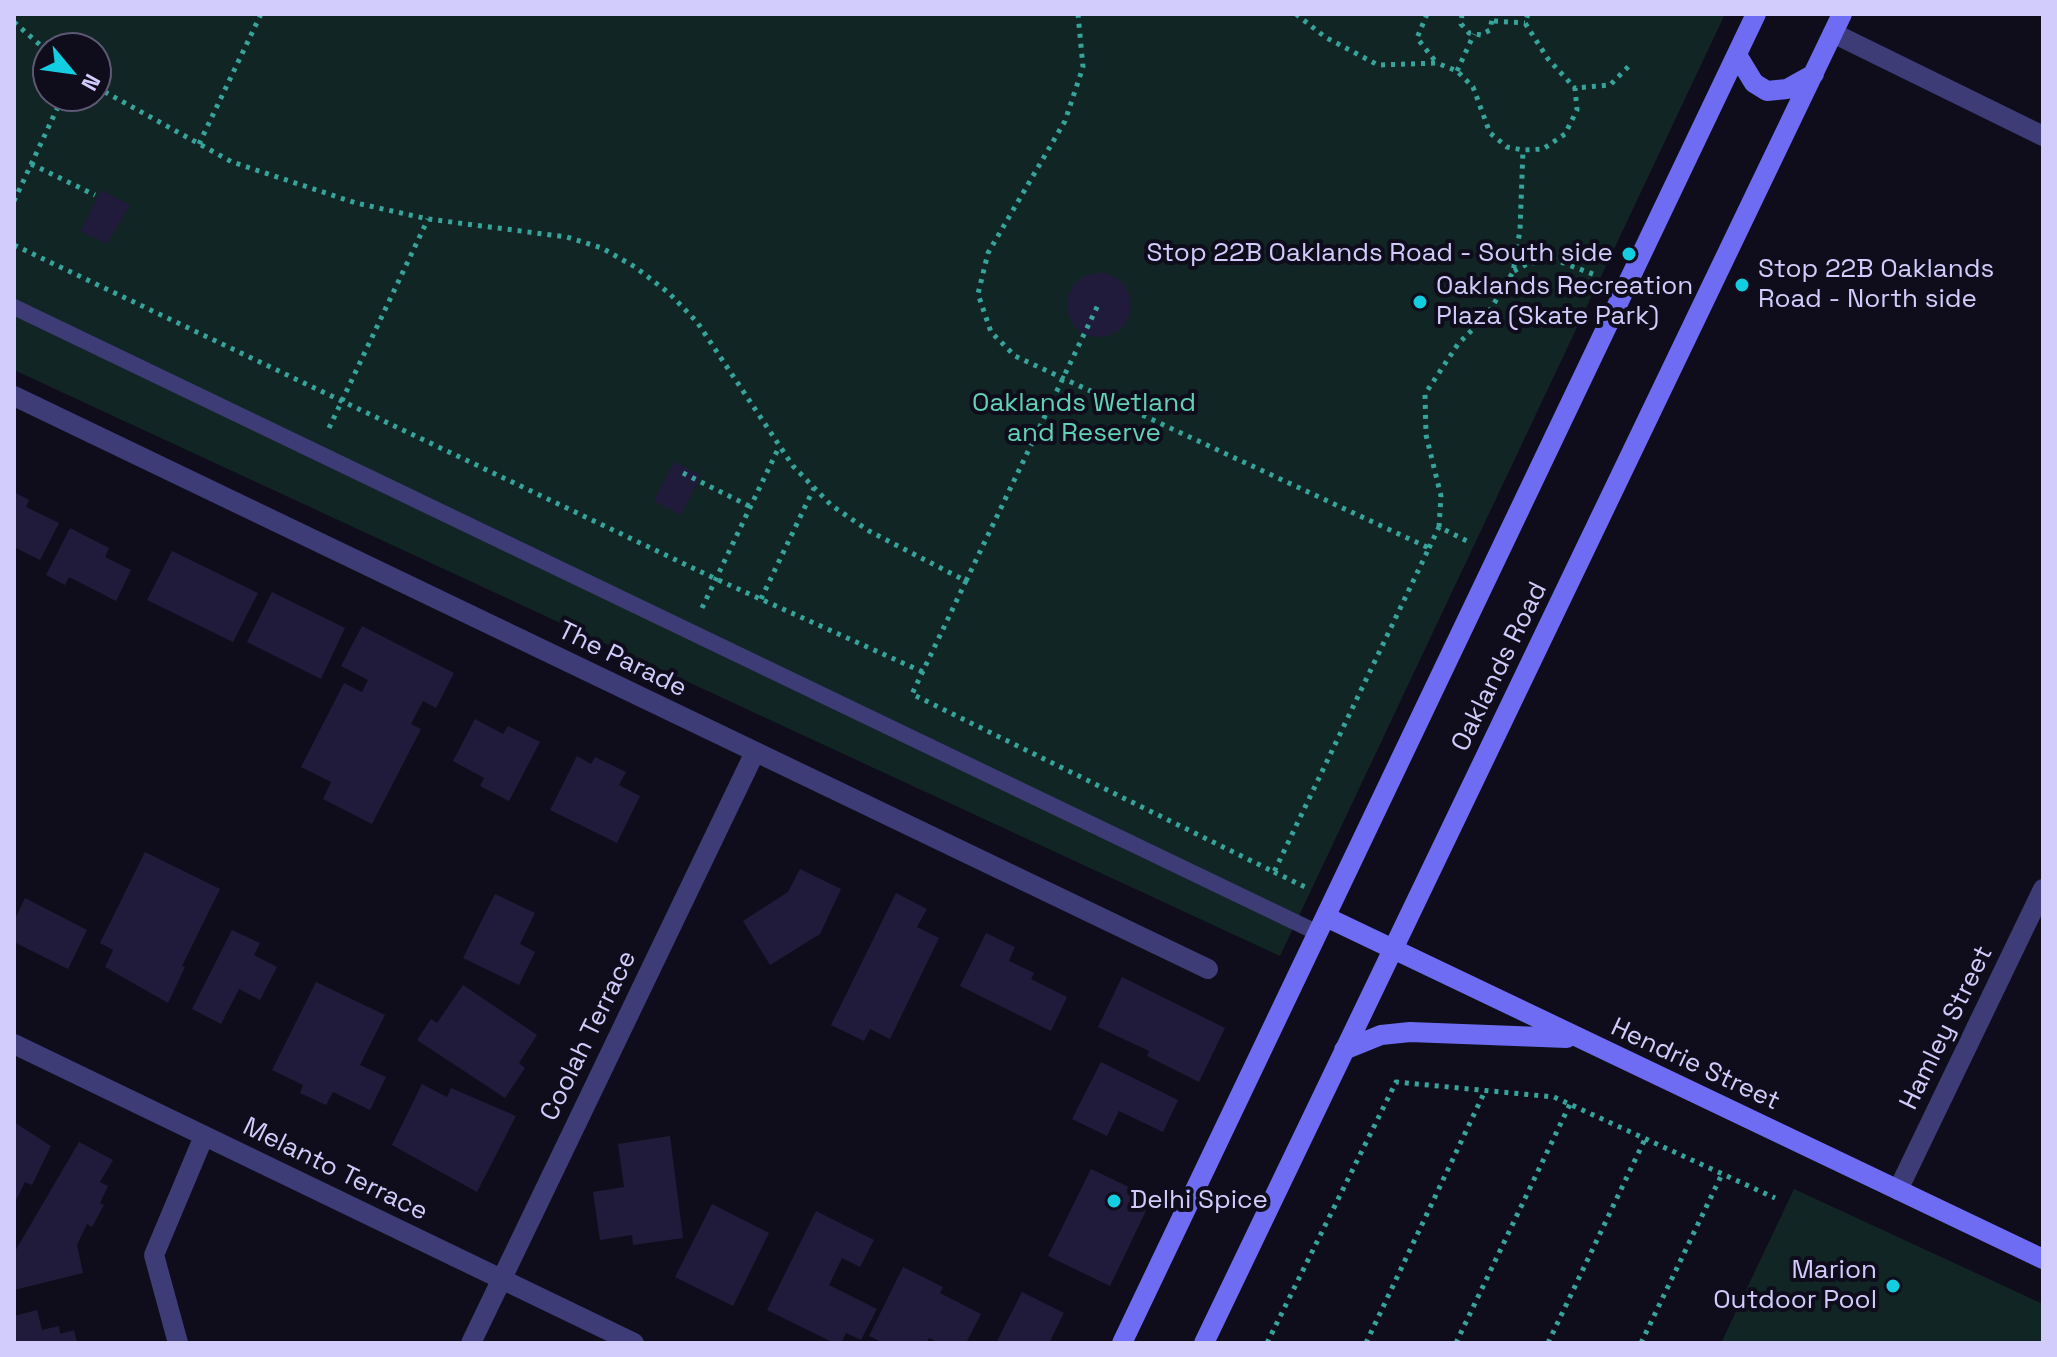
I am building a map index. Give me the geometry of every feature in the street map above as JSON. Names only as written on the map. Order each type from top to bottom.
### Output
[{"type":"main road","name":"Oaklands Road","points":[[1122,1343],[1756,14]]},
{"type":"main road","name":"Oaklands Road","points":[[1204,1343],[1837,23]]},
{"type":"main road","points":[[1737,55],[1754,83],[1767,91],[1787,89],[1814,74]]},
{"type":"main road","name":"Hendrie Street","points":[[1322,925],[1392,951],[2043,1259]]},
{"type":"main road","points":[[1344,1050],[1381,1035],[1410,1032],[1579,1039]]},
{"type":"street","points":[[1837,23],[2043,136]]},
{"type":"street","name":"The Parade","points":[[14,396],[1208,969]]},
{"type":"street","name":"Coolah Terrace","points":[[471,1343],[755,752]]},
{"type":"street","name":"Hamley Street","points":[[1898,1190],[2043,889]]},
{"type":"street","name":"Melanto Terrace","points":[[14,1044],[634,1343]]},
{"type":"street","points":[[178,1343],[154,1255],[204,1136]]},
{"type":"lane","points":[[14,307],[690,632],[1322,925]]},
{"type":"path","points":[[199,144],[261,14]]},
{"type":"path","points":[[1078,14],[1083,67],[1065,121],[988,253],[978,294],[991,332],[1015,356],[1429,548]]},
{"type":"path","points":[[1296,14],[1325,37],[1378,65],[1437,63],[1457,71],[1473,87],[1490,133],[1507,147],[1543,149],[1565,134],[1577,110],[1575,88],[1548,59],[1525,23],[1494,17],[1490,30],[1474,34]]},
{"type":"path","points":[[1427,14],[1417,38],[1437,63]]},
{"type":"path","points":[[1462,14],[1461,24],[1474,34]]},
{"type":"path","points":[[1525,23],[1528,14]]},
{"type":"path","points":[[14,22],[32,38]]},
{"type":"path","points":[[1457,71],[1474,34]]},
{"type":"path","points":[[1575,88],[1610,85],[1629,66]]},
{"type":"path","points":[[112,96],[232,162],[356,203],[428,219],[567,237],[602,248],[635,267],[669,293],[697,322],[780,446],[831,505],[869,531],[966,581]]},
{"type":"path","points":[[14,201],[55,112]]},
{"type":"path","points":[[1098,305],[912,694],[1274,872],[1439,527],[1441,496],[1426,435],[1425,394],[1458,344],[1487,315],[1513,272],[1520,230],[1523,150]]},
{"type":"path","points":[[31,164],[95,195]]},
{"type":"path","points":[[318,453],[428,219]]},
{"type":"path","points":[[14,245],[716,579],[923,672]]},
{"type":"path","points":[[1513,272],[1527,264],[1553,259],[1571,263],[1626,289]]},
{"type":"path","points":[[690,632],[780,446]]},
{"type":"path","points":[[683,473],[751,507]]},
{"type":"path","points":[[761,599],[814,488]]},
{"type":"path","points":[[1439,527],[1498,557]]},
{"type":"path","points":[[1267,1343],[1396,1082],[1554,1097],[1775,1198]]},
{"type":"path","points":[[1366,1343],[1485,1091]]},
{"type":"path","points":[[1456,1343],[1570,1104]]},
{"type":"path","points":[[1548,1343],[1645,1139]]},
{"type":"path","points":[[1641,1343],[1722,1174]]},
{"type":"green space","name":"Oaklands Wetland and Reserve","points":[[14,14],[1725,14],[1280,956],[14,370]]},
{"type":"green space","points":[[1794,1189],[2043,1304],[2043,1343],[1721,1343]]},
{"type":"building","points":[[101,190],[130,205],[107,244],[81,231]]},
{"type":"building","points":[[1099,273],[1117,279],[1125,287],[1131,305],[1125,323],[1117,331],[1099,337],[1081,331],[1073,323],[1067,305],[1073,287],[1081,279]]},
{"type":"building","points":[[674,462],[701,475],[681,515],[654,501]]},
{"type":"building","points":[[14,492],[29,500],[26,507],[59,523],[40,560],[14,547]]},
{"type":"building","points":[[70,528],[109,548],[105,557],[131,570],[116,601],[69,577],[65,585],[46,575]]},
{"type":"building","points":[[172,551],[258,593],[233,642],[147,600]]},
{"type":"building","points":[[272,592],[345,628],[321,679],[247,642]]},
{"type":"building","points":[[362,626],[454,673],[436,708],[423,701],[411,724],[421,729],[372,824],[323,799],[331,782],[301,767],[344,683],[362,692],[368,680],[341,666]]},
{"type":"building","points":[[475,719],[503,734],[508,726],[540,742],[509,801],[480,786],[484,778],[453,761]]},
{"type":"building","points":[[577,756],[591,764],[595,757],[626,772],[619,785],[640,796],[617,843],[550,810]]},
{"type":"building","points":[[145,852],[220,889],[182,966],[185,967],[168,1003],[105,967],[113,950],[100,943]]},
{"type":"building","points":[[800,869],[841,889],[820,934],[770,965],[743,921],[788,892]]},
{"type":"building","points":[[896,893],[927,909],[917,927],[939,938],[890,1039],[870,1029],[864,1041],[831,1025]]},
{"type":"building","points":[[495,894],[535,913],[520,944],[535,952],[519,985],[463,958]]},
{"type":"building","points":[[25,898],[87,930],[68,969],[14,942],[14,921]]},
{"type":"building","points":[[232,930],[260,943],[254,955],[277,967],[260,1000],[239,989],[221,1024],[192,1009]]},
{"type":"building","points":[[986,933],[1015,947],[1009,961],[1034,973],[1031,979],[1067,997],[1051,1031],[960,986]]},
{"type":"building","points":[[1122,977],[1225,1028],[1199,1082],[1147,1056],[1149,1051],[1098,1027]]},
{"type":"building","points":[[316,982],[385,1015],[360,1065],[386,1077],[370,1110],[333,1092],[326,1105],[300,1093],[303,1085],[272,1070]]},
{"type":"building","points":[[463,985],[537,1035],[519,1063],[525,1068],[505,1098],[417,1040],[431,1019],[437,1023]]},
{"type":"building","points":[[1101,1062],[1178,1100],[1163,1132],[1119,1111],[1107,1136],[1072,1119]]},
{"type":"building","points":[[422,1084],[447,1097],[451,1088],[516,1116],[477,1192],[392,1145]]},
{"type":"building","points":[[14,1122],[51,1146],[32,1185],[25,1182],[14,1204]]},
{"type":"building","points":[[670,1136],[683,1238],[633,1245],[632,1235],[600,1240],[593,1192],[624,1187],[618,1144]]},
{"type":"building","points":[[79,1142],[113,1160],[100,1182],[108,1186],[100,1203],[104,1205],[92,1227],[87,1224],[77,1245],[83,1273],[14,1290],[14,1253]]},
{"type":"building","points":[[1091,1169],[1152,1198],[1110,1286],[1048,1256]]},
{"type":"building","points":[[712,1204],[769,1233],[733,1306],[675,1277]]},
{"type":"building","points":[[816,1211],[874,1240],[860,1267],[842,1258],[829,1285],[877,1309],[861,1340],[846,1333],[841,1343],[834,1343],[767,1310]]},
{"type":"building","points":[[903,1267],[943,1287],[940,1293],[981,1314],[966,1343],[940,1343],[929,1338],[926,1343],[884,1343],[869,1336]]},
{"type":"building","points":[[1022,1292],[1064,1313],[1049,1343],[996,1343]]},
{"type":"building","points":[[37,1310],[42,1330],[59,1326],[60,1334],[74,1330],[77,1343],[14,1343],[14,1316]]},
{"type":"place","name":"Stop 22B Oaklands Road - South side","points":[[1629,254]]},
{"type":"place","name":"Stop 22B Oaklands Road - North side","points":[[1742,285]]},
{"type":"place","name":"Oaklands Recreation Plaza (Skate Park)","points":[[1420,302]]},
{"type":"place","name":"Delhi Spice","points":[[1114,1201]]},
{"type":"place","name":"Marion Outdoor Pool","points":[[1893,1286]]}]
